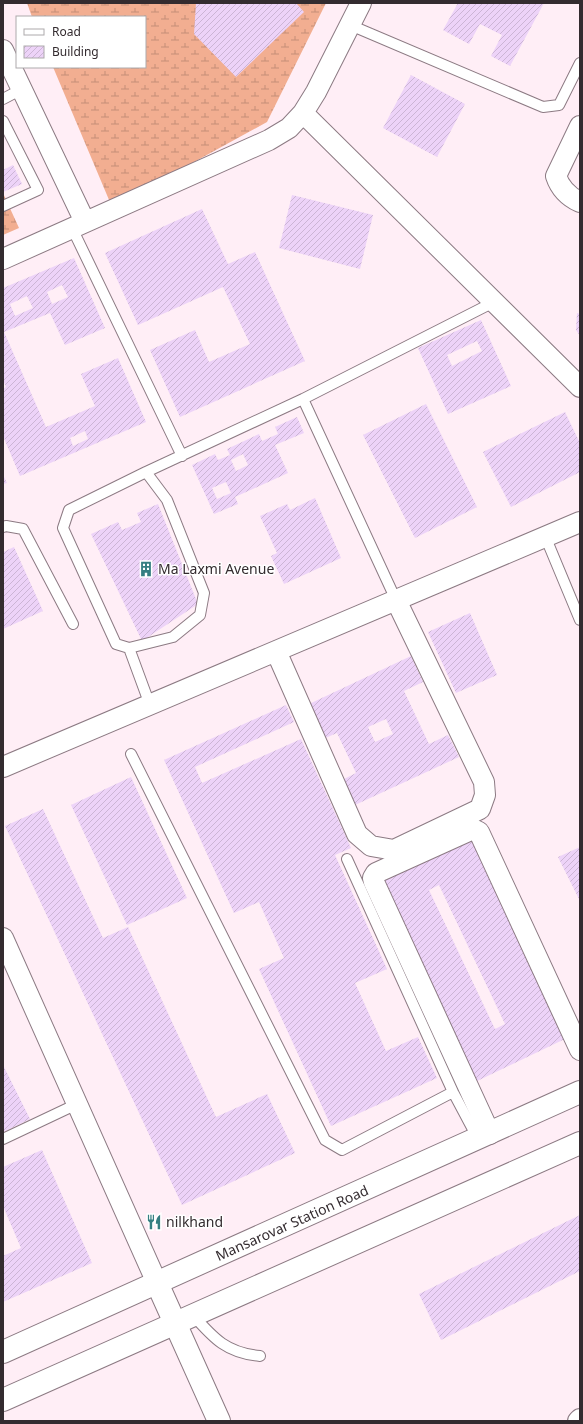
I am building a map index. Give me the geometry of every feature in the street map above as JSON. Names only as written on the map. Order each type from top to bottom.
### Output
[{"type":"main road","name":"Mansarovar Station Road","points":[[3,1352],[484,1137],[580,1092]]},
{"type":"main road","points":[[3,1400],[580,1144]]},
{"type":"main road","points":[[157,1283],[184,1319],[219,1421]]},
{"type":"street","points":[[3,258],[269,140],[289,128],[303,113],[316,92],[361,3]]},
{"type":"street","points":[[3,50],[22,89],[78,225]]},
{"type":"street","points":[[303,113],[580,387]]},
{"type":"street","points":[[580,126],[556,176],[558,184],[571,198],[580,202]]},
{"type":"street","points":[[3,767],[580,522]]},
{"type":"street","points":[[276,651],[357,834],[371,846],[394,850],[480,809],[485,795],[484,782],[396,600]]},
{"type":"street","points":[[484,1137],[374,882],[373,878],[376,873],[472,830],[478,832],[580,1050]]},
{"type":"street","points":[[3,938],[157,1283]]},
{"type":"lane","points":[[350,25],[543,107],[560,105],[580,63]]},
{"type":"lane","points":[[3,99],[22,89]]},
{"type":"lane","points":[[3,122],[38,190],[3,206]]},
{"type":"lane","points":[[78,225],[182,456]]},
{"type":"lane","points":[[146,472],[167,500],[204,593],[200,615],[173,637],[129,648],[116,644],[63,528],[69,510],[146,472],[303,399],[494,302]]},
{"type":"lane","points":[[303,399],[396,600]]},
{"type":"lane","points":[[3,527],[6,526],[23,529],[73,624]]},
{"type":"lane","points":[[545,536],[580,620]]},
{"type":"lane","points":[[129,648],[150,705]]},
{"type":"lane","points":[[131,754],[325,1140],[342,1150],[454,1092]]},
{"type":"lane","points":[[347,859],[454,1092],[484,1137]]},
{"type":"lane","points":[[3,1139],[77,1104]]},
{"type":"lane","points":[[184,1319],[225,1346],[247,1355],[260,1356]]},
{"type":"green space","points":[[27,3],[326,3],[267,122],[112,207],[53,68],[146,68],[146,16],[32,16]]},
{"type":"green space","points":[[3,193],[19,228],[3,235]]},
{"type":"building","points":[[196,3],[296,3],[304,12],[236,77],[194,34]]},
{"type":"building","points":[[458,3],[544,3],[510,66],[491,56],[502,35],[480,24],[469,44],[443,30]]},
{"type":"building","points":[[411,75],[465,104],[437,157],[383,128]]},
{"type":"building","points":[[13,165],[22,184],[3,192],[3,170]]},
{"type":"building","points":[[292,195],[373,215],[360,269],[279,248]]},
{"type":"building","points":[[202,209],[228,264],[255,252],[305,361],[180,417],[150,350],[195,330],[209,362],[250,344],[223,287],[138,325],[105,253]]},
{"type":"building","points":[[74,258],[105,328],[65,345],[50,313],[4,332],[46,427],[95,406],[81,374],[118,358],[146,422],[20,476],[3,436],[3,389],[6,387],[3,380],[3,288]],"holes":[[[62,285],[68,297],[52,304],[47,292]],[[27,296],[33,308],[15,316],[10,304]],[[85,431],[88,439],[73,446],[70,438]]]},
{"type":"building","points":[[577,313],[580,314],[580,336],[576,330]]},
{"type":"building","points":[[481,320],[511,386],[448,414],[418,348]],"holes":[[[477,341],[482,351],[452,366],[447,355]]]},
{"type":"building","points":[[426,404],[477,507],[415,538],[363,435]]},
{"type":"building","points":[[565,412],[580,443],[580,472],[511,507],[483,452]]},
{"type":"building","points":[[297,417],[304,433],[275,445],[288,473],[235,497],[238,504],[214,514],[192,465],[215,454],[218,460],[230,455],[227,449],[259,434],[262,441],[278,434],[275,427]],"holes":[[[243,454],[248,465],[236,471],[231,460]],[[226,482],[231,493],[217,499],[212,488]]]},
{"type":"building","points":[[3,475],[7,483],[3,484]]},
{"type":"building","points":[[315,498],[341,558],[284,584],[271,556],[277,553],[260,516],[287,504],[290,510]]},
{"type":"building","name":"Ma Laxmi Avenue","points":[[158,504],[198,604],[142,641],[91,534],[118,522],[122,530],[141,522],[137,513]]},
{"type":"building","points":[[14,547],[43,611],[3,629],[3,552]]},
{"type":"building","points":[[470,613],[497,675],[456,693],[428,632]]},
{"type":"building","points":[[411,656],[423,682],[404,691],[429,744],[448,735],[459,757],[355,805],[342,780],[356,773],[337,733],[323,739],[307,705]],"holes":[[[386,719],[393,734],[375,742],[368,727]]]},
{"type":"building","points":[[286,705],[294,722],[195,767],[202,783],[301,739],[351,848],[335,855],[387,969],[355,983],[386,1051],[418,1037],[437,1078],[331,1126],[259,969],[284,958],[259,902],[234,913],[164,760]]},
{"type":"building","points":[[131,777],[187,898],[127,925],[71,805]]},
{"type":"building","points":[[43,809],[103,938],[128,927],[216,1117],[267,1094],[295,1153],[182,1205],[5,826]]},
{"type":"building","points":[[474,838],[569,1037],[473,1083],[377,884]],"holes":[[[439,885],[505,1024],[495,1029],[429,890]]]},
{"type":"building","points":[[580,847],[580,901],[558,857]]},
{"type":"building","points":[[3,1065],[30,1119],[3,1132]]},
{"type":"building","points":[[42,1150],[92,1263],[3,1302],[3,1256],[21,1248],[3,1206],[3,1167]]},
{"type":"building","points":[[580,1215],[580,1271],[441,1340],[419,1294]]},
{"type":"place","name":"Ma Laxmi Avenue","points":[[146,569]]},
{"type":"place","name":"nilkhand","points":[[154,1222]]}]
